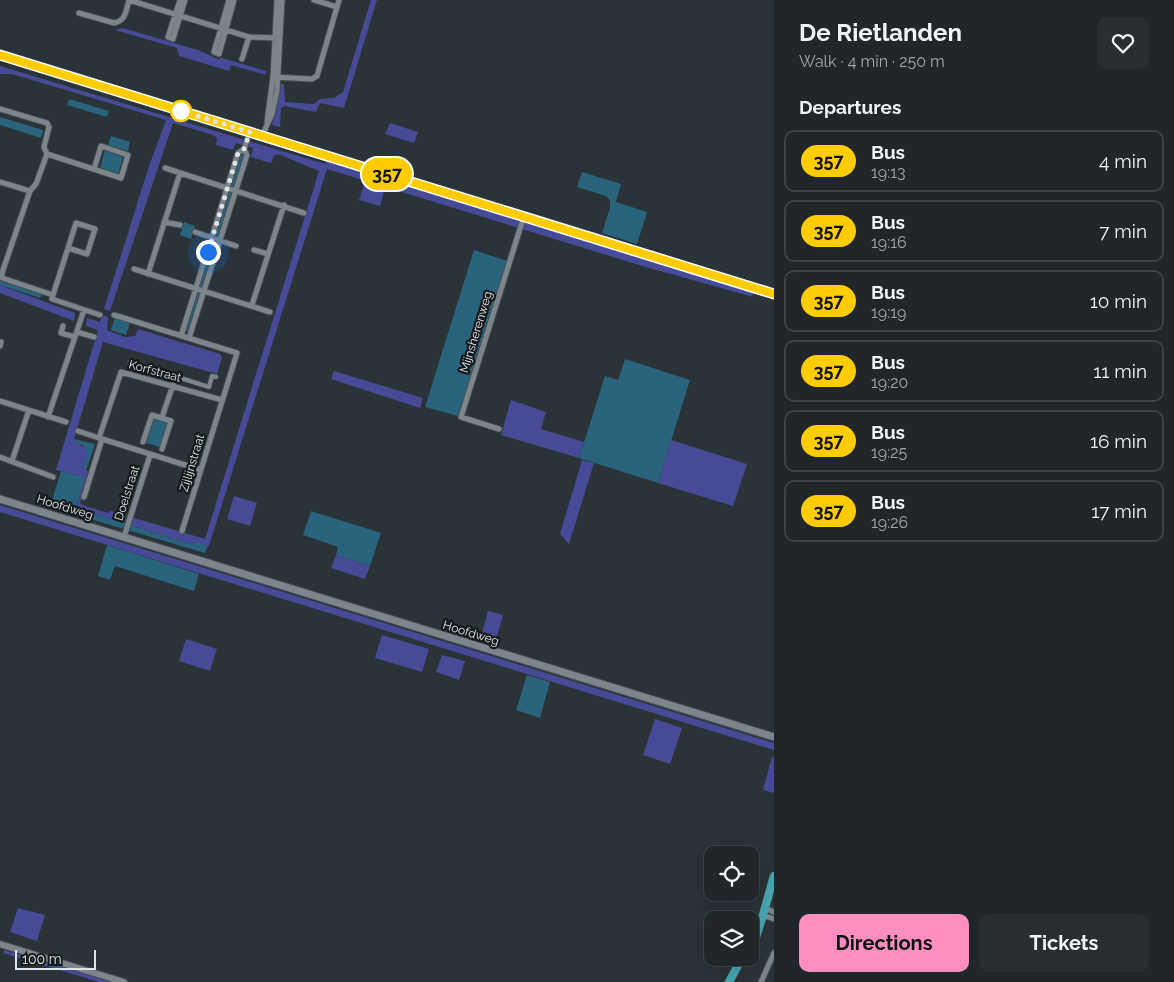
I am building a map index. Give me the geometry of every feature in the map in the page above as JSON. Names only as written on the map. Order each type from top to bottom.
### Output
[{"type":"main road","name":"Hoofdweg","points":[[0,499],[774,737]]},
{"type":"main road","points":[[759,931],[774,876]]},
{"type":"main road","points":[[759,921],[763,912]]},
{"type":"main road","points":[[729,982],[738,966]]},
{"type":"main road","points":[[735,982],[744,966]]},
{"type":"street","points":[[79,13],[114,23],[119,22],[123,20],[129,0],[248,37],[278,38]]},
{"type":"street","points":[[178,15],[180,0]]},
{"type":"street","points":[[178,15],[184,0]]},
{"type":"street","points":[[223,29],[232,0]]},
{"type":"street","points":[[277,0],[278,38]]},
{"type":"street","points":[[262,136],[267,122],[276,77],[282,0]]},
{"type":"street","points":[[314,0],[337,7]]},
{"type":"street","points":[[276,77],[312,79],[317,76],[339,0]]},
{"type":"street","points":[[242,59],[248,37]]},
{"type":"street","points":[[0,55],[523,219],[774,294]]},
{"type":"street","points":[[0,109],[47,123],[49,127],[44,147],[47,154],[36,184],[30,191],[2,273],[2,278],[53,295]]},
{"type":"street","points":[[181,336],[238,153],[244,148],[249,134]]},
{"type":"street","points":[[47,154],[94,170],[121,178],[128,155],[101,146],[94,170]]},
{"type":"street","points":[[114,315],[190,338],[247,156],[244,148]]},
{"type":"street","points":[[165,168],[304,213]]},
{"type":"street","points":[[148,274],[180,173]]},
{"type":"street","points":[[0,182],[30,191]]},
{"type":"street","points":[[252,305],[284,205]]},
{"type":"street","name":"Mijnsherenweg","points":[[500,429],[461,417],[523,219]]},
{"type":"street","points":[[68,248],[87,254],[95,228],[76,222],[52,299],[100,315]]},
{"type":"street","points":[[164,222],[180,226]]},
{"type":"street","points":[[195,232],[236,246]]},
{"type":"street","points":[[254,250],[268,254]]},
{"type":"street","points":[[134,269],[270,312]]},
{"type":"street","points":[[48,416],[84,310]]},
{"type":"street","points":[[63,326],[61,333],[94,337]]},
{"type":"street","name":"Zijlijnstraat","points":[[182,531],[237,353],[190,338]]},
{"type":"street","points":[[130,362],[209,387],[212,376],[216,377]]},
{"type":"street","name":"Korfstraat","points":[[84,497],[121,372],[222,400]]},
{"type":"street","points":[[162,417],[173,385]]},
{"type":"street","points":[[0,401],[66,422]]},
{"type":"street","points":[[12,462],[28,410]]},
{"type":"street","points":[[143,442],[152,415],[162,417],[170,422],[162,449]]},
{"type":"street","points":[[78,431],[200,470]]},
{"type":"street","name":"Doelstraat","points":[[124,537],[150,455]]},
{"type":"street","points":[[0,457],[53,477]]},
{"type":"street","points":[[763,912],[774,912]]},
{"type":"street","points":[[763,912],[774,919]]},
{"type":"street","points":[[0,944],[124,982]]},
{"type":"street","points":[[761,982],[774,953]]},
{"type":"shaded area","points":[[371,0],[377,0],[344,108],[320,103],[316,112],[284,106],[281,108],[280,127],[272,125],[281,84],[284,84],[285,102],[314,104],[320,99],[334,98],[343,92]]},
{"type":"shaded area","points":[[123,28],[198,50],[218,59],[222,58],[266,71],[266,75],[231,65],[229,71],[179,56],[177,48],[115,30]]},
{"type":"shaded area","points":[[0,66],[325,164],[327,162],[752,292],[753,297],[639,265],[327,169],[209,546],[195,542],[190,544],[76,508],[85,477],[56,470],[98,330],[86,326],[87,318],[100,322],[102,315],[108,317],[107,330],[125,337],[135,336],[138,329],[220,354],[222,358],[217,374],[103,342],[74,439],[76,443],[84,447],[88,454],[83,468],[89,472],[80,503],[82,505],[108,513],[111,511],[205,539],[319,171],[278,154],[274,156],[271,163],[251,157],[253,148],[236,143],[233,150],[216,145],[217,138],[213,135],[173,123],[110,311],[104,309],[149,166],[166,120],[12,74],[0,74]]},
{"type":"shaded area","points":[[69,99],[109,111],[107,117],[67,105]]},
{"type":"shaded area","points":[[0,117],[43,130],[41,138],[0,125]]},
{"type":"shaded area","points":[[390,123],[418,132],[414,143],[385,134]]},
{"type":"shaded area","points":[[111,136],[130,142],[128,151],[108,145]]},
{"type":"shaded area","points":[[105,150],[123,157],[118,175],[100,169]]},
{"type":"shaded area","points":[[241,154],[245,156],[190,332],[185,330]]},
{"type":"shaded area","points":[[582,172],[621,184],[616,202],[647,212],[637,244],[602,233],[610,208],[610,200],[606,196],[577,187]]},
{"type":"shaded area","points":[[364,185],[384,191],[380,206],[359,200]]},
{"type":"shaded area","points":[[184,222],[195,226],[191,239],[180,235]]},
{"type":"shaded area","points":[[474,250],[507,261],[458,416],[425,407]]},
{"type":"shaded area","points":[[0,281],[43,294],[40,298],[0,285]]},
{"type":"shaded area","points":[[0,285],[75,313],[74,321],[0,293]]},
{"type":"shaded area","points":[[115,318],[130,323],[126,335],[111,330]]},
{"type":"shaded area","points":[[625,359],[690,380],[658,483],[579,458],[605,376],[618,380]]},
{"type":"shaded area","points":[[334,371],[423,398],[420,408],[331,379]]},
{"type":"shaded area","points":[[511,400],[546,412],[541,429],[584,442],[579,458],[501,435]]},
{"type":"shaded area","points":[[153,418],[167,422],[160,447],[146,443]]},
{"type":"shaded area","points":[[74,439],[95,444],[86,471],[83,468],[84,446],[76,443]]},
{"type":"shaded area","points":[[671,440],[747,464],[733,506],[658,483]]},
{"type":"shaded area","points":[[582,460],[594,463],[569,544],[560,534]]},
{"type":"shaded area","points":[[61,471],[85,477],[76,508],[190,544],[195,542],[208,545],[205,553],[50,507]]},
{"type":"shaded area","points":[[234,496],[257,503],[250,526],[227,519]]},
{"type":"shaded area","points":[[0,505],[774,743],[774,750],[0,512]]},
{"type":"shaded area","points":[[311,511],[381,533],[370,566],[336,555],[338,547],[303,535]]},
{"type":"shaded area","points":[[107,545],[199,574],[194,591],[115,566],[110,580],[98,576]]},
{"type":"shaded area","points":[[336,555],[370,566],[365,579],[331,568]]},
{"type":"shaded area","points":[[488,611],[503,615],[497,637],[482,633]]},
{"type":"shaded area","points":[[382,635],[429,649],[422,672],[375,658]]},
{"type":"shaded area","points":[[186,639],[217,649],[210,671],[179,661]]},
{"type":"shaded area","points":[[442,655],[465,661],[459,680],[436,672]]},
{"type":"shaded area","points":[[527,675],[550,682],[540,718],[516,710]]},
{"type":"shaded area","points":[[655,719],[682,728],[670,764],[643,755]]},
{"type":"shaded area","points":[[772,757],[774,758],[774,793],[763,790]]},
{"type":"shaded area","points":[[18,908],[45,915],[37,941],[10,932]]},
{"type":"shaded area","points":[[4,950],[113,982],[99,982],[3,953]]},
{"type":"bus line","name":"357","points":[[0,55],[774,294]]},
{"type":"route","points":[[181,111],[250,132],[244,149],[238,153],[208,252]]}]
